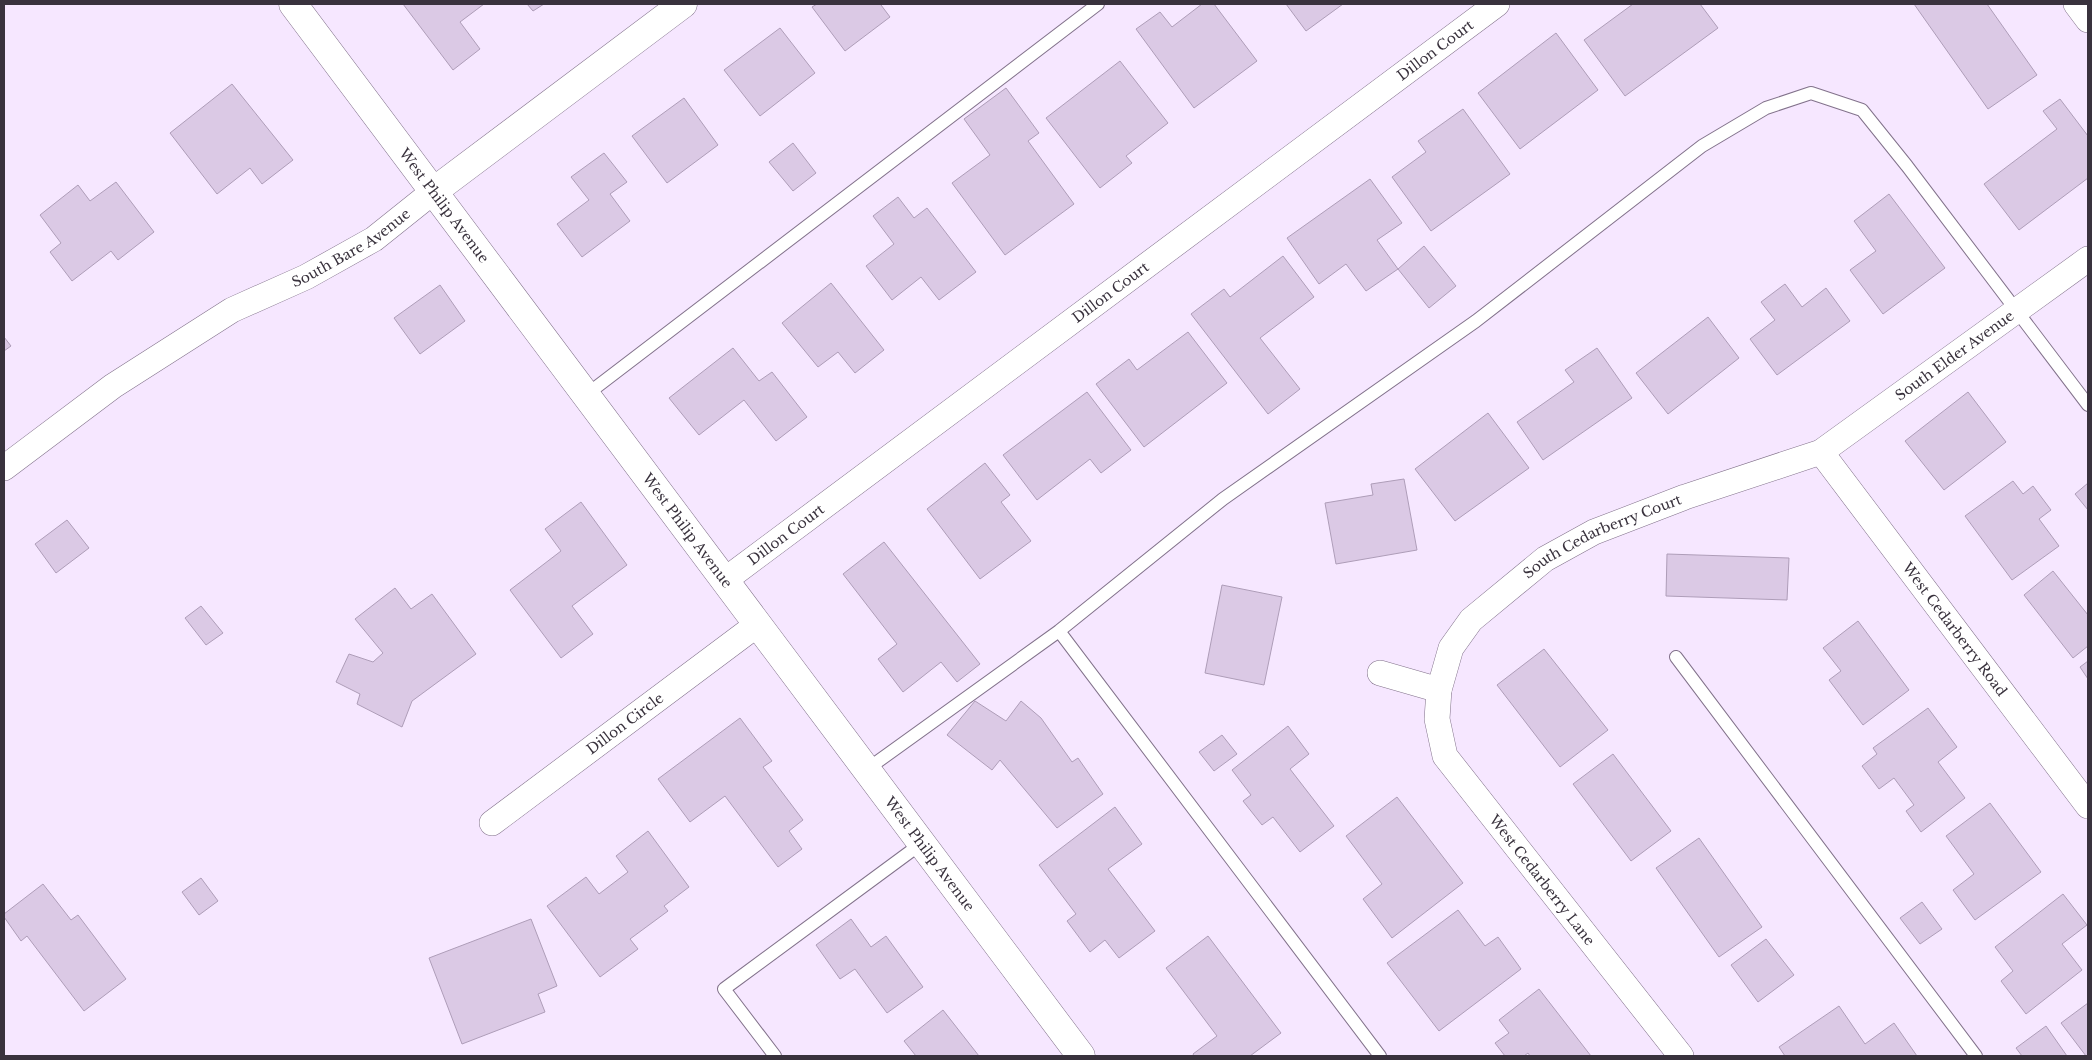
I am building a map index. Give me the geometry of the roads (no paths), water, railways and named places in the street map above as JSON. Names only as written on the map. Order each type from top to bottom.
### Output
[{"type":"street","name":"West Philip Avenue","points":[[293,4],[1081,1056]]},
{"type":"street","name":"South Bare Avenue","points":[[4,468],[113,386],[232,310],[306,276],[374,238],[683,4]]},
{"type":"street","name":"Dillon Court","points":[[725,580],[1497,4]]},
{"type":"street","points":[[2076,4],[2088,20]]},
{"type":"street","name":"South Elder Avenue","points":[[1822,452],[2088,259]]},
{"type":"street","name":"South Cedarberry Court","points":[[1439,690],[1451,648],[1471,620],[1545,559],[1594,532],[1684,497],[1822,452]]},
{"type":"street","name":"West Cedarberry Road","points":[[1822,452],[2088,806]]},
{"type":"street","name":"Dillon Circle","points":[[492,824],[758,624]]},
{"type":"street","points":[[1380,673],[1439,690]]},
{"type":"street","name":"West Cedarberry Lane","points":[[1439,690],[1437,719],[1445,756],[1681,1056]]},
{"type":"lane","points":[[586,395],[1098,4]]},
{"type":"lane","points":[[866,770],[1059,631],[1223,499],[1476,321],[1702,146],[1766,108],[1811,93],[1862,110],[1907,166],[2088,405]]},
{"type":"lane","points":[[1059,631],[1380,1056]]},
{"type":"lane","points":[[1676,657],[1976,1056]]},
{"type":"lane","points":[[775,1056],[724,989],[922,843]]}]
